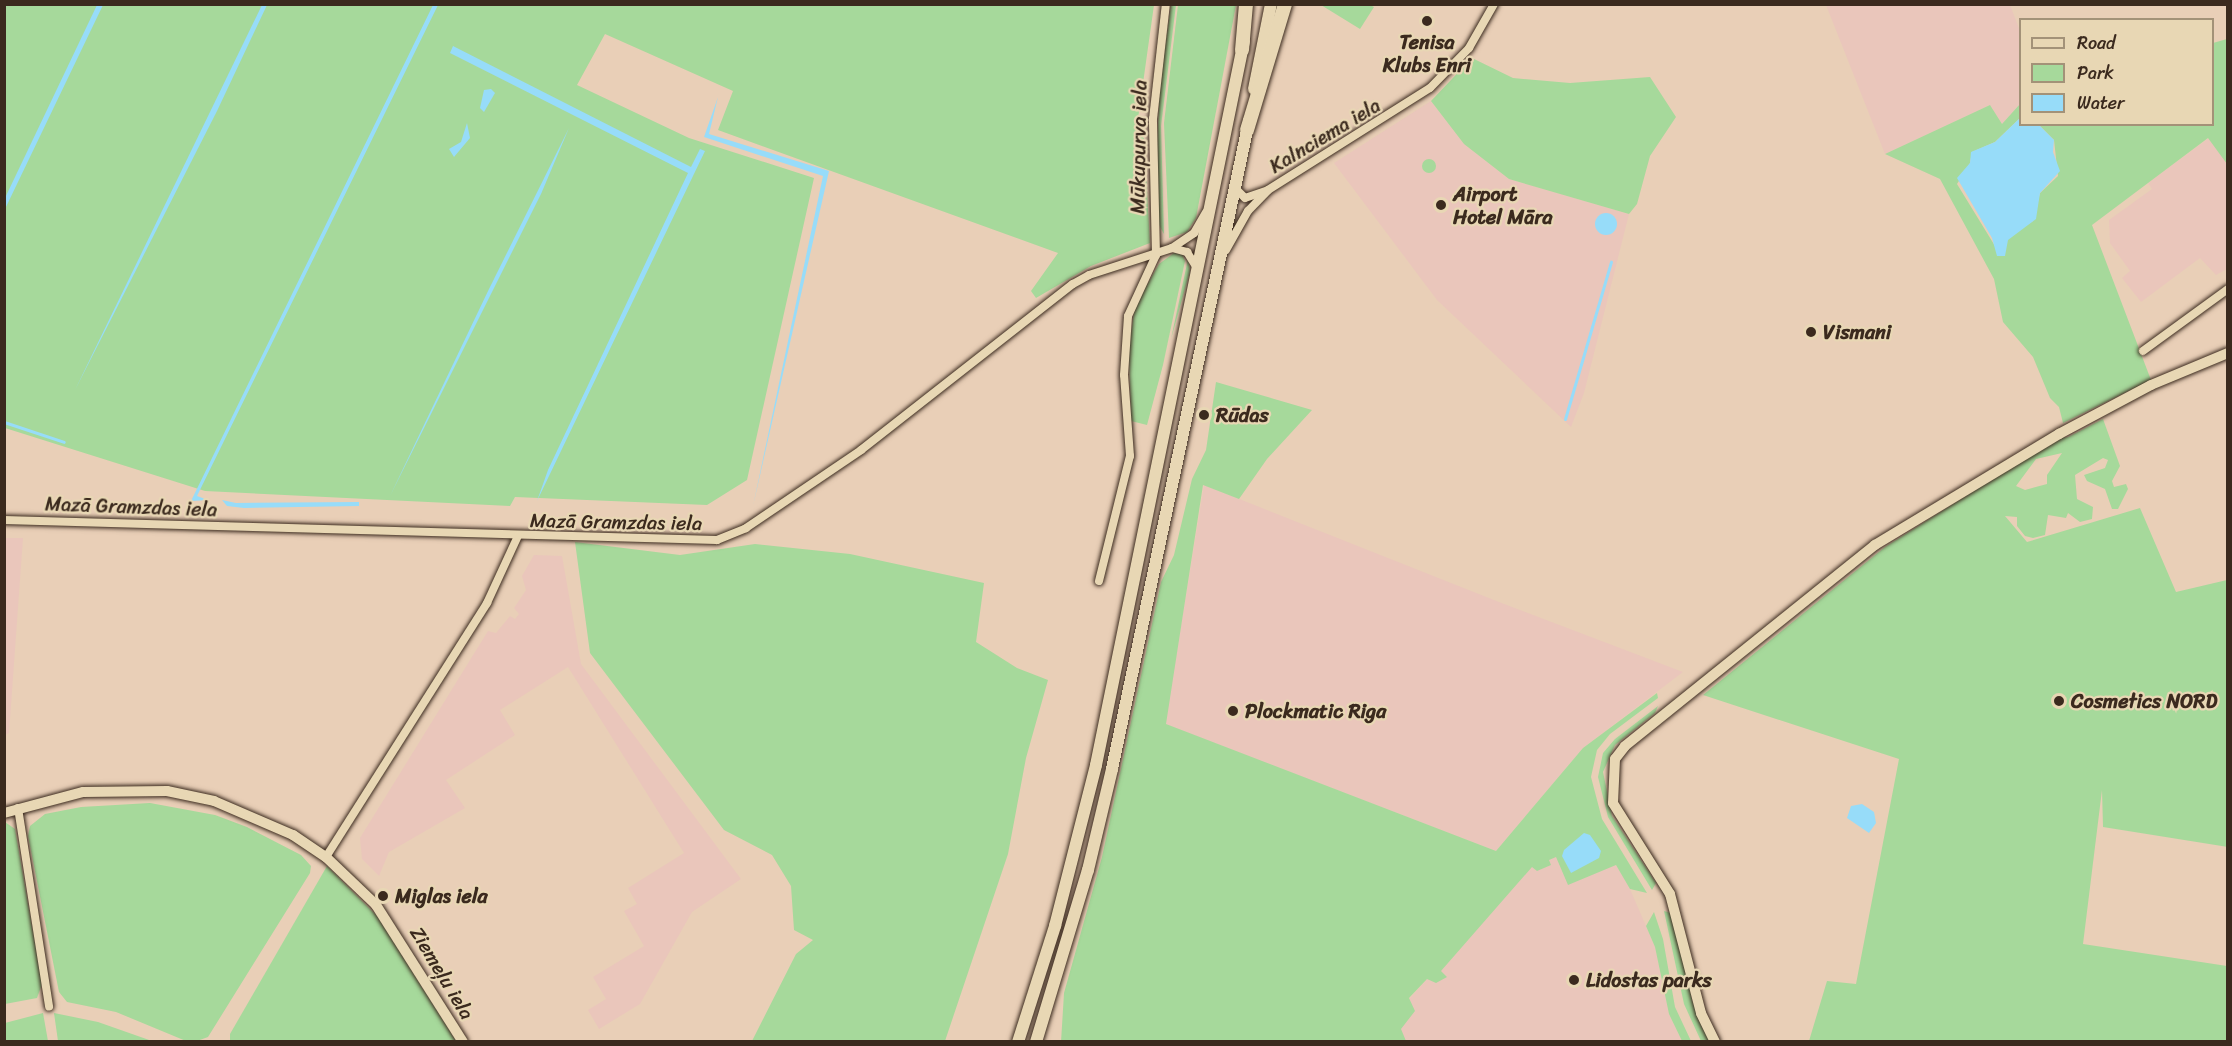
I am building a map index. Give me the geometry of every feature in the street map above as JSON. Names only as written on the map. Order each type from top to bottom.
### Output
[{"type":"highway","points":[[1242,50],[1246,4]]},
{"type":"highway","points":[[1247,130],[1285,4]]},
{"type":"main road","points":[[1018,1041],[1055,926],[1096,765],[1252,4]]},
{"type":"main road","points":[[1036,1041],[1089,870],[1220,262],[1271,4]]},
{"type":"street","name":"Mūkupurva iela","points":[[1156,255],[1153,119],[1166,4]]},
{"type":"street","name":"Kalnciema iela","points":[[1235,188],[1245,198],[1268,190],[1430,88],[1469,48],[1494,4]]},
{"type":"street","name":"Kalnciema iela","points":[[1220,262],[1248,211],[1268,190]]},
{"type":"street","name":"Mazā Gramzdas iela","points":[[4,520],[697,542],[732,536],[861,450],[1073,284],[1109,268],[1156,255],[1172,248],[1194,233],[1209,208]]},
{"type":"street","points":[[1172,248],[1187,252],[1198,272]]},
{"type":"street","points":[[1099,581],[1130,456],[1124,375],[1128,316],[1156,255]]},
{"type":"street","points":[[2143,351],[2228,289]]},
{"type":"street","points":[[1714,1041],[1701,1013],[1670,894],[1613,803],[1615,759],[1624,746],[1875,545],[2059,434],[2151,386],[2228,353]]},
{"type":"street","points":[[326,857],[487,603],[513,553],[518,536]]},
{"type":"street","name":"Ziemeļu iela","points":[[4,813],[83,792],[167,791],[214,801],[293,835],[326,857],[389,922],[463,1041]]},
{"type":"street","points":[[18,808],[49,1007]]},
{"type":"shaded area","points":[[1826,5],[2010,5],[2019,28],[2019,105],[2002,124],[1990,105],[1885,154]]},
{"type":"shaded area","points":[[1431,101],[1464,144],[1509,179],[1629,214],[1584,393],[1571,427],[1437,300],[1334,163]]},
{"type":"shaded area","points":[[2209,138],[2227,164],[2227,269],[2216,275],[2200,258],[2141,302],[2122,278],[2130,271],[2110,243],[2109,220],[2152,189],[2148,183]]},
{"type":"shaded area","points":[[1204,485],[1683,672],[1583,748],[1496,851],[1165,724]]},
{"type":"shaded area","points":[[4,538],[23,538],[9,733],[5,735]]},
{"type":"shaded area","points":[[534,555],[562,556],[581,664],[741,879],[692,912],[640,1004],[599,1029],[588,1010],[606,999],[593,977],[644,946],[624,911],[637,904],[628,888],[684,853],[568,667],[500,710],[515,735],[446,780],[465,808],[389,852],[379,876],[362,859],[360,838],[488,631],[496,633],[510,616],[515,619],[519,614],[514,608],[526,590],[522,576]]},
{"type":"shaded area","points":[[1572,816],[1624,875],[1655,947],[1669,1014],[1682,1041],[1371,1042]]},
{"type":"green space","points":[[5,5],[1154,5],[1136,133],[1144,138],[1150,243],[1091,266],[1036,298],[1031,291],[1058,253],[718,130],[733,91],[605,34],[577,85],[689,138],[814,178],[747,480],[707,505],[515,497],[510,506],[205,491],[5,428]]},
{"type":"green space","points":[[1171,5],[1176,5],[1161,126],[1164,234],[1159,225],[1157,146],[1160,84]]},
{"type":"green space","points":[[1178,5],[1236,5],[1196,218],[1187,232],[1169,238],[1164,123]]},
{"type":"green space","points":[[1321,5],[1370,5],[1374,7],[1360,29]]},
{"type":"green space","points":[[2227,39],[2227,164],[2208,138],[2092,225],[2151,380],[2063,423],[2059,407],[2050,398],[2033,357],[2003,322],[1994,279],[1940,179],[1885,154],[1990,105],[2002,124],[2019,105],[2019,119],[1995,142],[1972,152],[1970,163],[1957,184],[1995,246],[2033,221],[2040,193],[2058,176],[2054,140],[2040,126],[2214,126],[2214,43]]},
{"type":"green space","points":[[1472,58],[1513,78],[1570,83],[1650,77],[1676,117],[1650,156],[1637,204],[1629,214],[1509,179],[1464,144],[1431,101]]},
{"type":"green space","points":[[1426,159],[1432,159],[1436,166],[1432,173],[1426,173],[1422,169],[1422,163]]},
{"type":"green space","points":[[1174,253],[1182,254],[1185,261],[1163,365],[1147,425],[1131,421],[1129,348],[1135,306],[1159,264]]},
{"type":"green space","points":[[1188,259],[1190,271],[1171,339]]},
{"type":"green space","points":[[1216,382],[1312,410],[1267,459],[1239,499],[1203,485],[1166,724],[1496,851],[1583,748],[1657,693],[1658,698],[1610,734],[1597,750],[1591,777],[1602,819],[1647,893],[1630,889],[1616,865],[1568,885],[1556,857],[1549,860],[1551,865],[1537,871],[1532,867],[1441,971],[1447,977],[1436,983],[1427,979],[1409,998],[1415,1011],[1401,1029],[1406,1041],[1061,1042],[1064,993],[1102,857],[1161,582],[1174,555],[1192,479],[1206,450]]},
{"type":"green space","points":[[2103,419],[2120,466],[2112,481],[2114,487],[2126,484],[2128,489],[2118,509],[2112,509],[2105,489],[2087,481],[2084,475],[2105,468],[2108,460],[2103,458],[2075,475],[2077,499],[2093,507],[2092,519],[2080,522],[2068,513],[2066,518],[2048,515],[2045,535],[2033,538],[2025,536],[2017,526],[2017,517],[2005,516],[2027,542],[2140,508],[2176,592],[2227,580],[2228,847],[2103,827],[2102,790],[2083,944],[2227,966],[2227,1041],[1809,1041],[1827,981],[1856,984],[1899,759],[1703,695],[1885,547],[2058,438],[2068,437]],"holes":[[[2062,453],[2047,475],[2047,484],[2025,490],[2016,486],[2036,459]]]},
{"type":"green space","points":[[575,542],[680,555],[755,544],[850,554],[984,583],[976,642],[1017,668],[1048,680],[1026,758],[1008,854],[945,1041],[752,1041],[796,954],[813,940],[794,930],[791,886],[772,855],[724,830],[590,653]]},
{"type":"green space","points":[[1658,706],[1655,713],[1615,745],[1603,772],[1612,816],[1656,883],[1652,890],[1608,817],[1598,777],[1603,753],[1615,739]]},
{"type":"green space","points":[[150,803],[215,815],[247,827],[301,855],[311,866],[310,873],[208,1037],[197,1041],[186,1041],[116,1012],[67,1002],[59,992],[28,836],[30,826],[45,814],[81,807]]},
{"type":"green space","points":[[5,822],[15,829],[42,984],[37,998],[5,1004]]},
{"type":"green space","points":[[327,866],[377,916],[456,1041],[230,1042],[230,1034]]},
{"type":"green space","points":[[1664,911],[1671,913],[1693,1003],[1710,1041],[1701,1041],[1684,1004]]},
{"type":"green space","points":[[1654,912],[1663,939],[1675,1007],[1691,1041],[1682,1041],[1669,1014],[1655,947],[1646,926]]},
{"type":"green space","points":[[43,1013],[48,1041],[5,1041],[5,1023]]},
{"type":"green space","points":[[54,1013],[98,1022],[152,1041],[58,1041]]},
{"type":"water","points":[[97,5],[103,5],[5,209],[5,198]]},
{"type":"water","points":[[262,5],[267,5],[217,111],[75,390]]},
{"type":"water","points":[[433,5],[438,5],[197,496],[208,500],[191,501]]},
{"type":"water","points":[[453,46],[691,167],[700,149],[705,151],[537,501],[548,470],[688,173],[450,53]]},
{"type":"water","points":[[491,89],[495,93],[484,112],[480,108],[484,90]]},
{"type":"water","points":[[718,97],[709,134],[829,171],[753,506],[823,176],[704,137]]},
{"type":"water","points":[[2019,119],[2019,126],[2040,126],[2054,140],[2053,152],[2060,171],[2040,193],[2036,219],[2008,240],[2005,256],[1997,256],[1992,238],[1957,178],[1970,163],[1971,152],[1995,142]]},
{"type":"water","points":[[467,123],[470,138],[454,157],[449,149],[461,142]]},
{"type":"water","points":[[569,128],[541,194],[390,496],[489,289]]},
{"type":"water","points":[[1606,213],[1616,220],[1617,224],[1610,234],[1606,235],[1596,228],[1595,224],[1602,214]]},
{"type":"water","points":[[222,500],[236,503],[359,502],[359,506],[244,508],[227,506]]},
{"type":"water","points":[[1862,804],[1874,812],[1876,823],[1869,833],[1847,818],[1851,806]]},
{"type":"water","points":[[1584,833],[1590,835],[1601,851],[1599,858],[1571,873],[1562,856],[1564,850]]},
{"type":"waterway","points":[[1565,419],[1611,262]]},
{"type":"waterway","points":[[4,422],[64,442]]},
{"type":"place","name":"Tenisa Klubs Enri","points":[[1427,21]]},
{"type":"place","name":"Airport Hotel Māra","points":[[1441,205]]},
{"type":"place","name":"Vismani","points":[[1811,332]]},
{"type":"place","name":"Rūdas","points":[[1204,415]]},
{"type":"place","name":"Cosmetics NORD","points":[[2059,701]]},
{"type":"place","name":"Plockmatic Riga","points":[[1233,711]]},
{"type":"place","name":"Miglas iela","points":[[383,896]]},
{"type":"place","name":"Lidostas parks","points":[[1574,980]]}]
